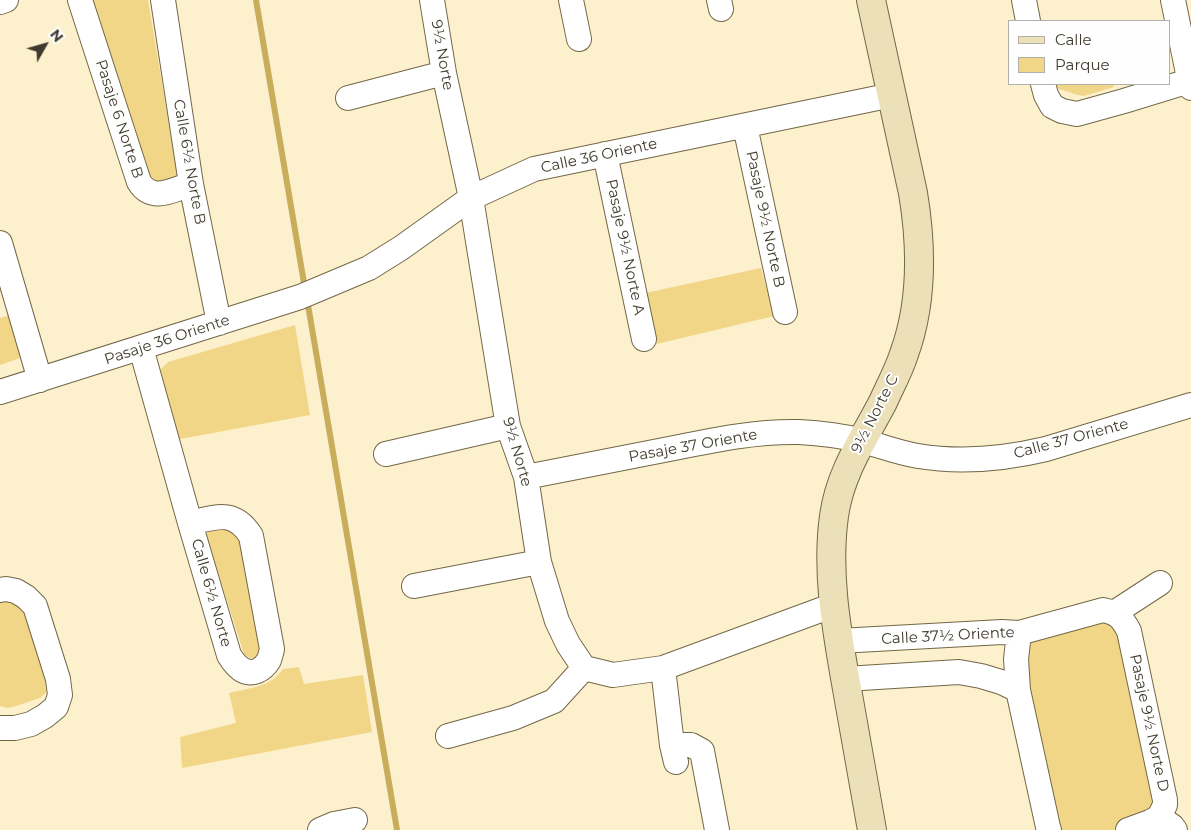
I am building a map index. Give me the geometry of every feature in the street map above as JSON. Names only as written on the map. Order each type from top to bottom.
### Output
[{"type":"street","points":[[0,2],[6,0]]},
{"type":"street","name":"Pasaje 6 Norte B","points":[[80,0],[138,182],[142,188],[154,194],[191,184]]},
{"type":"street","name":"Calle 6½ Norte B","points":[[163,0],[191,184],[220,323]]},
{"type":"street","name":"9½ Norte","points":[[432,0],[444,73],[471,198],[508,426],[526,477],[539,562],[557,621],[568,644],[584,668]]},
{"type":"street","points":[[571,0],[579,39]]},
{"type":"street","name":"9½ Norte C","points":[[872,0],[917,220],[919,248],[918,284],[913,319],[905,353],[862,441],[851,459],[843,479],[834,515],[832,552],[834,605],[872,830]]},
{"type":"street","points":[[1024,0],[1028,20]]},
{"type":"street","points":[[1043,85],[1052,106],[1062,111],[1077,114],[1190,85],[1173,0]]},
{"type":"street","points":[[348,98],[444,73]]},
{"type":"street","name":"Calle 36 Oriente","points":[[332,285],[369,268],[401,248],[471,198],[534,169],[892,95]]},
{"type":"street","name":"Pasaje 9½ Norte B","points":[[745,126],[785,312]]},
{"type":"street","name":"Pasaje 9½ Norte A","points":[[605,154],[644,339]]},
{"type":"street","points":[[0,243],[40,380]]},
{"type":"street","name":"Pasaje 36 Oriente","points":[[0,392],[220,323],[332,285]]},
{"type":"street","name":"Calle 6½ Norte","points":[[141,348],[190,523],[229,655],[235,664],[244,671],[253,672],[262,669],[268,662],[272,649],[250,536],[246,528],[238,521],[228,517],[190,523]]},
{"type":"street","name":"Calle 37 Oriente","points":[[862,441],[918,456],[947,459],[997,458],[1046,449],[1191,405]]},
{"type":"street","points":[[386,454],[508,426]]},
{"type":"street","name":"Pasaje 37 Oriente","points":[[526,477],[726,437],[750,434],[800,432],[832,435],[862,441]]},
{"type":"street","points":[[414,586],[539,562]]},
{"type":"street","points":[[1114,613],[1160,583]]},
{"type":"street","points":[[0,590],[6,589],[16,592],[26,597],[35,606],[58,679],[60,695],[56,707],[31,724],[15,728],[0,728]]},
{"type":"street","points":[[448,736],[513,718],[554,701],[584,668],[613,675],[663,668],[834,605]]},
{"type":"street","name":"Calle 37½ Oriente","points":[[839,641],[1002,632],[1019,633],[1103,610],[1114,613]]},
{"type":"street","name":"Pasaje 9½ Norte D","points":[[1114,613],[1123,621],[1129,631],[1165,800],[1167,824]]},
{"type":"street","points":[[1019,633],[1016,659],[1018,690],[1050,830]]},
{"type":"street","points":[[663,668],[674,754],[692,746],[702,751],[717,830]]},
{"type":"street","points":[[845,679],[959,672],[1002,682],[1018,690]]},
{"type":"street","points":[[320,830],[334,824],[355,820]]},
{"type":"street","points":[[1128,830],[1150,822],[1167,824]]},
{"type":"green space","points":[[91,0],[148,0],[177,173],[174,181],[154,186],[146,178]]},
{"type":"green space","points":[[1055,85],[1113,85],[1114,87],[1084,96],[1059,89]]},
{"type":"green space","points":[[761,268],[774,316],[657,344],[645,293]]},
{"type":"green space","points":[[11,315],[26,356],[0,365],[0,318]]},
{"type":"green space","points":[[295,325],[310,415],[175,440],[157,373],[168,362]]},
{"type":"green space","points":[[228,526],[241,534],[262,646],[259,656],[255,658],[249,658],[244,654],[206,535],[208,530]]},
{"type":"green space","points":[[0,598],[25,604],[50,688],[40,698],[7,708],[0,706]]},
{"type":"green space","points":[[1114,613],[1165,800],[1128,830],[1049,830],[1019,633]]},
{"type":"green space","points":[[299,667],[304,684],[363,675],[372,732],[182,768],[180,737],[236,723],[229,693],[259,686],[272,680],[283,669]]},
{"type":"waterway","points":[[256,0],[305,289]]},
{"type":"waterway","points":[[307,299],[397,830]]}]
